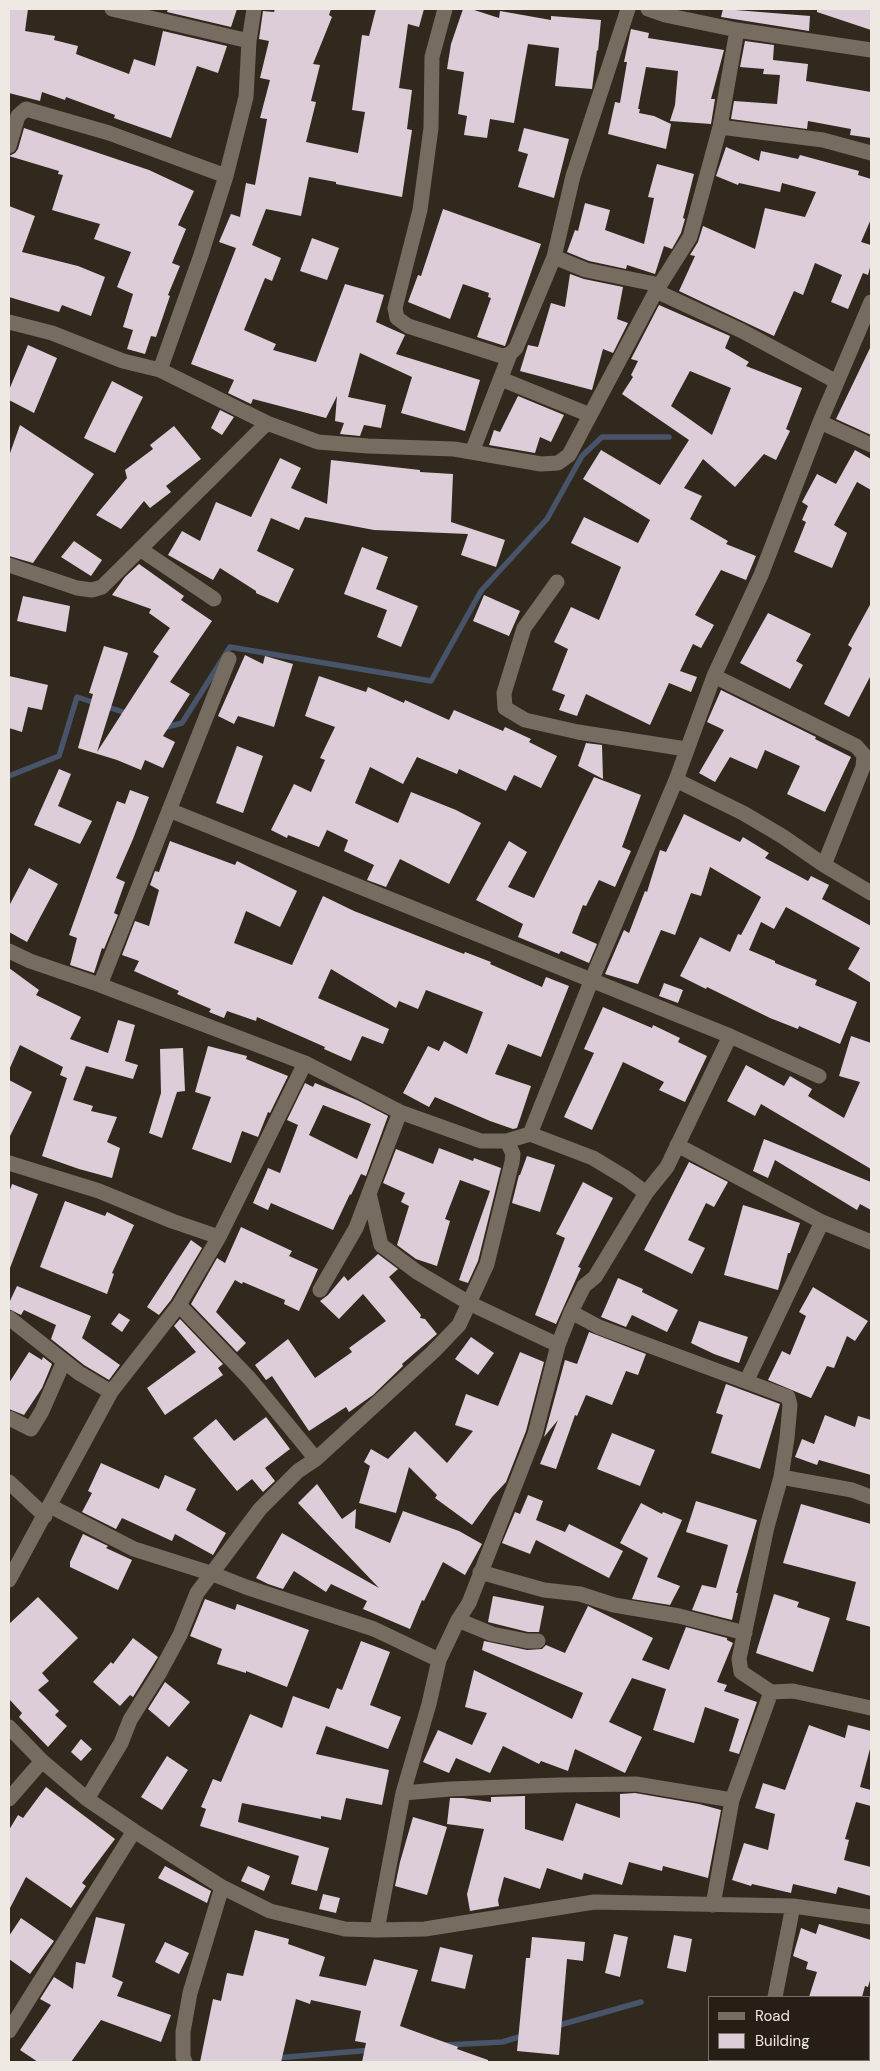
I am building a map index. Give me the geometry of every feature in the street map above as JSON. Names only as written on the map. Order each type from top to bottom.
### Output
[{"type":"street","points":[[160,370],[201,255],[226,176],[246,97],[249,41],[254,9]]},
{"type":"street","points":[[445,9],[432,57],[431,128],[420,210],[395,308],[397,318],[408,326],[502,356],[510,354]]},
{"type":"street","points":[[472,452],[510,354],[516,348],[554,257],[574,176],[628,9]]},
{"type":"street","points":[[648,9],[665,15],[737,30],[871,50]]},
{"type":"street","points":[[121,10],[249,41]]},
{"type":"street","points":[[9,322],[52,333],[123,361],[160,370],[267,423],[318,442],[454,449],[541,464],[558,463],[569,455],[658,288],[690,237],[720,127],[737,30]]},
{"type":"street","points":[[9,146],[18,116],[26,109],[109,133],[226,176]]},
{"type":"street","points":[[720,127],[823,140],[871,153]]},
{"type":"street","points":[[554,257],[586,270],[658,288],[838,382]]},
{"type":"street","points":[[530,1134],[592,979],[676,780],[714,676],[761,575],[820,422],[871,302]]},
{"type":"street","points":[[501,379],[590,415]]},
{"type":"street","points":[[820,422],[871,445]]},
{"type":"street","points":[[9,565],[77,588],[92,590],[102,587],[267,423]]},
{"type":"street","points":[[140,549],[214,599]]},
{"type":"street","points":[[557,582],[524,628],[504,693],[505,708],[525,720],[578,732],[686,749]]},
{"type":"street","points":[[100,985],[229,659]]},
{"type":"street","points":[[714,676],[856,746],[864,755],[863,767],[824,865]]},
{"type":"street","points":[[676,780],[743,813],[871,893]]},
{"type":"street","points":[[170,810],[592,979],[730,1036],[819,1076]]},
{"type":"street","points":[[9,951],[305,1063],[400,1112],[481,1140],[507,1141],[530,1134],[593,1158],[646,1193]]},
{"type":"street","points":[[378,1930],[403,1792],[429,1704],[438,1660],[458,1620],[469,1603],[535,1434],[558,1345],[584,1286],[595,1277],[646,1193],[667,1167],[730,1036]]},
{"type":"street","points":[[9,1580],[111,1392],[179,1305],[219,1237],[305,1063]]},
{"type":"street","points":[[320,1290],[356,1228],[400,1112]]},
{"type":"street","points":[[87,1799],[121,1743],[130,1720],[160,1672],[180,1635],[197,1592],[213,1574],[260,1509],[298,1471],[316,1459],[433,1352],[459,1325],[487,1264],[512,1162],[513,1154],[507,1141]]},
{"type":"street","points":[[677,1145],[822,1222],[871,1242]]},
{"type":"street","points":[[9,1163],[99,1191],[172,1221],[219,1237]]},
{"type":"street","points":[[369,1193],[381,1245],[417,1272],[469,1304],[558,1345]]},
{"type":"street","points":[[747,1380],[822,1222]]},
{"type":"street","points":[[179,1305],[250,1379],[316,1459]]},
{"type":"street","points":[[571,1312],[599,1327],[747,1380],[788,1397],[790,1405],[788,1438],[781,1477],[767,1527],[739,1659],[741,1672],[770,1692],[793,1691],[871,1708]]},
{"type":"street","points":[[9,1318],[79,1373],[111,1392]]},
{"type":"street","points":[[9,1418],[31,1429],[42,1411],[64,1361]]},
{"type":"street","points":[[781,1477],[852,1490],[871,1497]]},
{"type":"street","points":[[9,1482],[48,1511],[134,1549],[374,1629],[438,1660]]},
{"type":"street","points":[[480,1572],[544,1590],[580,1594],[614,1605],[679,1616],[746,1633]]},
{"type":"street","points":[[458,1620],[492,1634],[538,1641]]},
{"type":"street","points":[[714,1905],[732,1800],[770,1692]]},
{"type":"street","points":[[9,1727],[42,1761],[87,1799],[222,1887],[270,1911],[344,1929],[425,1928],[594,1902],[792,1906],[871,1917]]},
{"type":"street","points":[[9,1799],[42,1761]]},
{"type":"street","points":[[403,1792],[450,1788],[559,1784],[636,1784],[732,1800]]},
{"type":"street","points":[[9,2032],[134,1831]]},
{"type":"street","points":[[185,2062],[183,2032],[190,1993],[222,1887]]},
{"type":"street","points":[[775,1996],[792,1906]]},
{"type":"building","points":[[9,9],[28,9],[25,31],[55,36],[54,40],[78,46],[76,54],[129,74],[134,59],[155,66],[163,31],[227,46],[218,73],[197,66],[171,138],[114,118],[115,115],[66,97],[65,100],[42,92],[40,101],[9,93]]},
{"type":"building","points":[[168,9],[237,9],[231,27],[167,12]]},
{"type":"building","points":[[275,9],[331,9],[329,15],[332,17],[313,64],[320,65],[311,101],[316,102],[306,142],[358,153],[365,112],[352,110],[362,35],[369,36],[376,9],[424,9],[419,27],[408,24],[399,88],[412,90],[407,129],[412,130],[402,197],[309,177],[301,216],[266,209],[252,245],[281,258],[272,281],[265,278],[244,330],[276,344],[273,350],[316,362],[345,284],[384,295],[376,322],[405,335],[396,354],[480,380],[465,431],[401,413],[412,377],[360,353],[348,397],[386,405],[381,428],[364,425],[360,436],[340,434],[344,423],[335,421],[337,396],[326,418],[253,399],[251,404],[228,393],[234,380],[191,364],[236,248],[219,242],[231,214],[240,217],[246,183],[255,185],[267,119],[260,118],[270,80],[260,78],[269,41],[259,39],[263,11],[274,12]]},
{"type":"building","points":[[463,9],[471,9],[499,18],[500,11],[551,20],[551,16],[601,20],[592,89],[555,86],[559,48],[528,44],[514,123],[490,119],[487,138],[464,135],[467,116],[458,114],[464,72],[447,69],[451,44]]},
{"type":"building","points":[[723,9],[810,16],[809,31],[721,17]]},
{"type":"building","points":[[817,9],[871,9],[871,30],[817,12]]},
{"type":"building","points":[[631,29],[649,33],[648,38],[724,50],[711,99],[715,99],[711,124],[670,121],[675,105],[678,71],[646,67],[638,109],[640,109],[639,113],[654,116],[671,124],[666,149],[608,134],[615,102],[620,103],[627,62],[624,62]]},
{"type":"building","points":[[745,41],[774,45],[773,60],[808,64],[806,81],[871,92],[871,138],[850,135],[851,129],[808,121],[807,129],[731,119],[734,101],[777,104],[780,75],[763,74],[764,69],[740,67]]},
{"type":"building","points":[[24,128],[149,170],[194,191],[178,225],[186,229],[172,263],[180,266],[168,295],[170,296],[156,337],[151,336],[145,354],[127,349],[133,330],[123,327],[133,294],[117,287],[131,252],[94,239],[100,224],[52,210],[63,175],[58,174],[59,171],[9,156],[18,149]]},
{"type":"building","points":[[524,128],[569,139],[554,198],[518,187],[528,154],[518,151]]},
{"type":"building","points":[[726,147],[759,161],[761,151],[798,159],[800,155],[859,171],[858,175],[871,179],[871,219],[861,242],[871,245],[871,264],[868,275],[863,273],[848,309],[831,302],[842,275],[815,263],[803,295],[794,291],[774,336],[679,291],[695,256],[690,255],[698,242],[703,226],[755,249],[765,208],[805,217],[816,192],[782,183],[780,192],[739,183],[738,185],[716,176]]},
{"type":"building","points":[[657,164],[694,174],[681,233],[672,249],[664,246],[655,274],[627,265],[626,269],[589,261],[567,252],[575,230],[578,231],[585,203],[610,210],[605,230],[644,244],[654,198],[648,197]]},
{"type":"building","points":[[9,206],[35,216],[22,252],[78,266],[105,277],[91,316],[62,305],[59,312],[9,297]]},
{"type":"building","points":[[443,209],[541,244],[505,346],[477,337],[491,298],[488,297],[489,293],[463,284],[450,319],[408,302],[418,275],[421,276]]},
{"type":"building","points":[[312,238],[339,248],[327,280],[300,271]]},
{"type":"building","points":[[570,274],[584,279],[623,287],[617,319],[628,323],[613,353],[603,349],[592,390],[520,371],[528,345],[538,347],[551,303],[565,307]]},
{"type":"building","points":[[659,305],[730,336],[725,348],[749,362],[746,366],[802,388],[786,429],[790,431],[776,460],[764,454],[735,487],[703,459],[684,488],[702,496],[690,519],[728,541],[726,544],[756,556],[746,580],[721,570],[695,615],[714,625],[701,648],[693,644],[680,671],[697,677],[691,692],[669,683],[650,725],[586,694],[577,716],[559,710],[565,695],[552,690],[568,649],[554,642],[571,607],[599,620],[621,567],[571,543],[584,517],[638,543],[650,520],[583,479],[601,450],[660,485],[689,440],[622,394],[633,377],[631,375],[638,361],[631,359]],"holes":[[[690,371],[731,388],[712,435],[671,406]]]},
{"type":"building","points":[[28,345],[57,358],[34,413],[9,400],[9,390]]},
{"type":"building","points":[[871,346],[871,435],[836,419]]},
{"type":"building","points":[[112,381],[143,397],[115,453],[84,438]]},
{"type":"building","points":[[518,396],[564,415],[551,442],[540,437],[535,453],[489,445],[494,430],[500,432]]},
{"type":"building","points":[[220,410],[234,417],[222,435],[211,428]]},
{"type":"building","points":[[20,425],[94,474],[33,563],[9,556],[9,456]]},
{"type":"building","points":[[174,426],[201,459],[166,486],[171,492],[150,508],[144,501],[121,529],[96,515],[127,478],[125,470],[153,449],[150,445]]},
{"type":"building","points":[[855,450],[871,459],[871,490],[857,482],[834,525],[847,533],[832,568],[794,552],[806,522],[802,520],[808,506],[802,502],[817,474],[836,484]]},
{"type":"building","points":[[280,458],[301,468],[291,488],[327,504],[331,460],[420,470],[420,472],[453,474],[451,522],[505,540],[496,567],[461,555],[468,534],[374,530],[305,517],[299,530],[271,518],[257,551],[294,569],[278,603],[256,593],[256,591],[220,568],[213,580],[168,555],[182,531],[200,541],[216,502],[251,517]]},
{"type":"building","points":[[74,541],[102,560],[91,576],[61,557]]},
{"type":"building","points":[[362,547],[388,557],[376,589],[418,606],[401,647],[377,637],[387,610],[344,594]]},
{"type":"building","points":[[139,564],[184,596],[181,600],[212,621],[170,682],[190,694],[163,736],[175,742],[163,768],[145,760],[141,770],[117,760],[78,748],[93,694],[89,693],[104,646],[128,653],[97,752],[159,656],[153,652],[170,628],[149,613],[151,609],[112,595],[125,577]]},
{"type":"building","points":[[484,595],[520,611],[509,636],[473,621]]},
{"type":"building","points":[[23,596],[70,606],[66,632],[17,621]]},
{"type":"building","points":[[871,603],[871,675],[849,717],[824,704],[852,648],[848,645]]},
{"type":"building","points":[[768,613],[811,634],[796,661],[803,665],[790,689],[740,663]]},
{"type":"building","points":[[245,655],[263,664],[265,656],[293,664],[274,727],[238,716],[234,724],[218,716]]},
{"type":"building","points":[[9,676],[48,685],[42,710],[28,707],[22,732],[9,728]]},
{"type":"building","points":[[319,676],[366,692],[368,687],[404,703],[405,700],[449,720],[454,710],[503,731],[505,727],[531,739],[529,742],[557,756],[541,788],[514,775],[506,791],[459,769],[457,774],[417,757],[403,784],[370,767],[355,803],[398,823],[411,792],[456,810],[481,823],[449,884],[400,859],[386,887],[367,880],[374,865],[344,851],[348,840],[327,830],[319,847],[288,835],[287,838],[271,830],[294,784],[311,792],[325,760],[320,758],[335,727],[305,716]]},
{"type":"building","points":[[721,690],[816,737],[815,739],[851,757],[825,812],[787,794],[800,766],[765,750],[757,769],[730,757],[715,782],[699,773],[724,730],[707,722]]},
{"type":"building","points":[[586,743],[602,745],[603,779],[578,766]]},
{"type":"building","points":[[237,746],[263,756],[243,813],[216,803]]},
{"type":"building","points":[[59,769],[71,774],[58,806],[92,821],[80,844],[34,825]]},
{"type":"building","points":[[594,777],[641,795],[622,847],[631,851],[615,887],[599,880],[586,906],[583,905],[572,933],[597,944],[589,963],[561,951],[559,954],[518,937],[523,924],[476,900],[509,841],[527,852],[508,887],[534,898]]},
{"type":"building","points":[[130,790],[149,797],[116,878],[125,882],[114,913],[118,915],[104,949],[102,948],[94,973],[70,965],[77,938],[69,935],[117,801],[125,804]]},
{"type":"building","points":[[684,814],[740,842],[743,837],[769,853],[765,858],[808,881],[811,876],[829,885],[822,899],[871,926],[871,983],[848,969],[860,948],[786,907],[774,929],[761,922],[749,950],[817,980],[815,985],[857,1002],[840,1044],[799,1026],[798,1029],[770,1018],[680,976],[700,937],[730,952],[738,934],[741,935],[761,897],[710,867],[701,896],[691,893],[675,935],[661,930],[638,984],[605,974],[624,930],[629,933],[645,891],[647,892],[660,850],[666,852]]},
{"type":"building","points":[[170,841],[235,865],[237,861],[297,891],[280,927],[246,911],[234,943],[292,965],[323,896],[354,911],[464,954],[465,952],[491,962],[490,964],[542,987],[546,977],[569,986],[541,1057],[508,1044],[495,1074],[531,1086],[517,1128],[513,1129],[490,1121],[435,1097],[429,1107],[403,1093],[428,1046],[439,1051],[444,1041],[467,1054],[483,1012],[426,990],[418,1009],[399,1001],[396,1008],[331,969],[318,998],[389,1029],[383,1044],[362,1036],[351,1061],[324,1049],[325,1047],[257,1017],[256,1021],[227,1011],[224,1018],[209,1012],[211,1009],[177,994],[179,991],[134,971],[139,961],[122,955],[135,921],[149,926],[159,890],[150,885],[155,871],[159,872]]},
{"type":"building","points":[[29,868],[58,884],[27,942],[9,932],[9,906]]},
{"type":"building","points":[[9,968],[39,990],[36,995],[81,1017],[70,1039],[108,1053],[118,1020],[135,1025],[125,1061],[138,1065],[133,1079],[86,1066],[73,1100],[93,1106],[91,1111],[117,1117],[107,1142],[120,1148],[112,1178],[42,1156],[67,1078],[60,1075],[63,1067],[20,1045],[9,1070]]},
{"type":"building","points":[[664,983],[683,990],[678,1003],[659,996]]},
{"type":"building","points":[[603,1007],[652,1028],[653,1025],[680,1038],[678,1042],[707,1056],[685,1102],[659,1090],[664,1082],[623,1062],[592,1130],[564,1117],[594,1053],[584,1049]]},
{"type":"building","points":[[851,1036],[871,1043],[871,1169],[761,1104],[755,1116],[727,1101],[746,1065],[784,1086],[790,1076],[812,1089],[808,1096],[844,1118],[860,1082],[839,1076]]},
{"type":"building","points":[[208,1046],[247,1056],[246,1059],[288,1076],[270,1113],[268,1112],[258,1137],[242,1131],[231,1163],[192,1149],[211,1097],[195,1092]]},
{"type":"building","points":[[183,1048],[185,1091],[177,1092],[162,1138],[149,1133],[161,1093],[160,1049]]},
{"type":"building","points":[[9,1080],[32,1092],[9,1138]]},
{"type":"building","points":[[305,1083],[313,1087],[315,1083],[357,1100],[388,1116],[366,1176],[361,1174],[333,1230],[271,1203],[268,1210],[253,1203],[268,1168],[280,1173],[298,1125],[287,1120]],"holes":[[[323,1105],[371,1124],[357,1159],[309,1135]]]},
{"type":"building","points":[[764,1139],[871,1182],[871,1210],[860,1204],[857,1210],[775,1160],[768,1178],[753,1171]]},
{"type":"building","points":[[439,1148],[473,1161],[474,1158],[501,1168],[478,1261],[468,1283],[459,1280],[490,1191],[460,1180],[445,1219],[450,1221],[437,1266],[416,1259],[397,1245],[409,1206],[401,1202],[405,1193],[383,1183],[396,1149],[433,1164]]},
{"type":"building","points":[[527,1156],[555,1165],[540,1212],[512,1203],[519,1175]]},
{"type":"building","points":[[689,1162],[728,1182],[714,1207],[706,1203],[688,1240],[705,1248],[692,1274],[644,1250]]},
{"type":"building","points":[[583,1182],[613,1198],[578,1267],[581,1268],[556,1324],[535,1315],[565,1238],[556,1234]]},
{"type":"building","points":[[12,1184],[38,1194],[10,1268],[9,1193]]},
{"type":"building","points":[[65,1201],[105,1216],[107,1212],[134,1225],[112,1273],[114,1274],[107,1294],[40,1267]]},
{"type":"building","points":[[743,1205],[800,1223],[790,1253],[788,1253],[778,1290],[724,1275]]},
{"type":"building","points":[[241,1227],[292,1251],[289,1256],[318,1269],[299,1311],[284,1304],[285,1300],[235,1280],[216,1312],[246,1343],[237,1352],[191,1304],[217,1258],[225,1263]]},
{"type":"building","points":[[191,1240],[202,1248],[171,1300],[159,1315],[147,1307]]},
{"type":"building","points":[[378,1254],[398,1269],[389,1277],[421,1315],[420,1318],[425,1319],[437,1334],[402,1364],[403,1366],[373,1395],[349,1412],[346,1407],[309,1431],[272,1376],[266,1380],[255,1365],[288,1339],[315,1378],[352,1352],[349,1348],[386,1321],[363,1294],[339,1319],[320,1301],[328,1295],[344,1276],[348,1281]]},
{"type":"building","points":[[618,1278],[643,1289],[642,1292],[678,1310],[667,1332],[632,1315],[626,1327],[601,1317]]},
{"type":"building","points":[[17,1286],[91,1316],[82,1338],[120,1365],[109,1380],[84,1365],[51,1339],[56,1325],[24,1310],[21,1315],[9,1309],[9,1303]]},
{"type":"building","points":[[813,1287],[868,1321],[855,1341],[847,1336],[834,1368],[827,1366],[811,1398],[768,1380],[782,1351],[790,1355],[806,1316],[799,1312]]},
{"type":"building","points":[[119,1313],[130,1320],[122,1332],[111,1324]]},
{"type":"building","points":[[180,1319],[223,1364],[218,1368],[223,1375],[165,1415],[147,1388],[196,1352],[174,1326]]},
{"type":"building","points":[[699,1321],[748,1337],[739,1363],[691,1343]]},
{"type":"building","points":[[589,1332],[646,1354],[638,1375],[626,1371],[612,1405],[586,1395],[577,1416],[575,1415],[556,1469],[540,1464],[558,1420],[544,1437],[565,1360],[577,1364]]},
{"type":"building","points":[[471,1337],[494,1353],[478,1375],[455,1359]]},
{"type":"building","points":[[29,1352],[42,1360],[43,1357],[52,1364],[42,1388],[24,1415],[9,1409],[9,1383]]},
{"type":"building","points":[[520,1352],[544,1362],[526,1431],[506,1482],[492,1497],[472,1525],[435,1498],[437,1495],[409,1467],[396,1513],[359,1503],[370,1466],[364,1462],[371,1449],[388,1459],[415,1431],[447,1463],[473,1431],[455,1425],[466,1394],[498,1406]]},
{"type":"building","points":[[726,1384],[780,1404],[760,1469],[711,1453],[723,1415],[716,1413]]},
{"type":"building","points":[[825,1415],[855,1427],[858,1416],[871,1420],[871,1475],[819,1460],[817,1465],[795,1457],[802,1439],[814,1444]]},
{"type":"building","points":[[266,1417],[290,1449],[265,1468],[275,1481],[263,1492],[252,1479],[237,1491],[193,1438],[216,1419],[234,1441]]},
{"type":"building","points":[[612,1433],[655,1450],[640,1486],[597,1469]]},
{"type":"building","points":[[101,1463],[159,1489],[165,1475],[196,1489],[186,1510],[226,1533],[213,1555],[175,1534],[172,1541],[122,1518],[116,1529],[82,1512],[92,1493],[88,1491]]},
{"type":"building","points":[[317,1484],[342,1519],[356,1509],[355,1528],[390,1543],[403,1511],[459,1531],[482,1544],[465,1575],[443,1562],[424,1601],[422,1600],[410,1629],[363,1609],[367,1601],[331,1584],[326,1592],[294,1571],[283,1589],[256,1578],[282,1533],[379,1588],[298,1503]]},
{"type":"building","points":[[528,1495],[543,1501],[536,1520],[565,1532],[569,1524],[623,1551],[609,1578],[536,1540],[530,1554],[502,1543],[515,1512],[520,1514]]},
{"type":"building","points":[[696,1501],[757,1520],[736,1593],[738,1593],[732,1620],[692,1610],[702,1585],[716,1588],[728,1545],[686,1532]]},
{"type":"building","points":[[641,1503],[662,1514],[663,1512],[682,1520],[657,1577],[680,1586],[670,1605],[632,1599],[648,1558],[620,1543]]},
{"type":"building","points":[[801,1504],[871,1524],[871,1627],[846,1620],[856,1582],[783,1563]]},
{"type":"building","points":[[83,1534],[108,1546],[106,1548],[132,1560],[118,1590],[70,1567],[70,1562]]},
{"type":"building","points":[[774,1594],[799,1602],[797,1607],[830,1618],[813,1672],[756,1653]]},
{"type":"building","points":[[493,1596],[544,1606],[539,1632],[528,1632],[488,1622]]},
{"type":"building","points":[[38,1597],[78,1638],[42,1673],[49,1681],[38,1690],[59,1711],[55,1715],[67,1726],[48,1747],[19,1717],[22,1713],[9,1699],[9,1624]]},
{"type":"building","points":[[205,1599],[235,1610],[237,1604],[309,1630],[287,1687],[246,1671],[246,1673],[217,1664],[222,1649],[190,1636]]},
{"type":"building","points":[[588,1606],[653,1638],[642,1660],[669,1670],[686,1627],[727,1638],[727,1640],[733,1643],[717,1682],[727,1685],[724,1691],[757,1702],[739,1754],[729,1751],[739,1719],[705,1707],[694,1743],[653,1730],[666,1689],[632,1678],[609,1722],[642,1737],[625,1773],[575,1749],[568,1771],[541,1761],[539,1764],[503,1746],[490,1773],[456,1758],[449,1773],[423,1762],[438,1730],[472,1745],[487,1713],[465,1707],[474,1670],[572,1719],[583,1693],[482,1650],[484,1641],[527,1650],[542,1649],[546,1645],[565,1653]]},
{"type":"building","points":[[133,1638],[158,1657],[133,1697],[130,1695],[120,1706],[93,1682],[111,1662],[113,1664]]},
{"type":"building","points":[[361,1641],[390,1652],[370,1705],[401,1717],[388,1749],[326,1726],[316,1754],[389,1770],[382,1805],[346,1798],[341,1820],[321,1816],[321,1819],[242,1803],[238,1822],[329,1848],[317,1891],[291,1884],[299,1856],[200,1826],[206,1809],[201,1807],[213,1779],[221,1782],[250,1714],[282,1728],[293,1696],[329,1709],[337,1688],[342,1690]]},
{"type":"building","points":[[165,1682],[190,1702],[169,1727],[148,1709]]},
{"type":"building","points":[[809,1725],[845,1738],[848,1725],[871,1731],[871,1745],[860,1787],[871,1790],[871,1806],[856,1802],[845,1839],[849,1840],[844,1860],[871,1867],[871,1896],[838,1887],[836,1894],[793,1884],[791,1893],[752,1884],[751,1886],[732,1880],[744,1843],[768,1850],[775,1814],[755,1808],[763,1783],[785,1790]]},
{"type":"building","points":[[81,1739],[92,1749],[81,1761],[71,1752]]},
{"type":"building","points":[[167,1756],[188,1770],[162,1810],[141,1797]]},
{"type":"building","points":[[46,1787],[115,1839],[82,1883],[86,1886],[71,1908],[26,1877],[9,1910],[9,1830],[18,1815],[23,1818]]},
{"type":"building","points":[[635,1793],[699,1804],[721,1810],[708,1878],[663,1866],[662,1871],[629,1862],[622,1885],[584,1873],[582,1880],[547,1868],[540,1889],[504,1877],[498,1900],[499,1906],[470,1911],[467,1894],[484,1829],[447,1824],[450,1798],[491,1802],[491,1797],[525,1796],[525,1829],[563,1841],[576,1803],[620,1818],[620,1794]]},
{"type":"building","points":[[413,1817],[447,1827],[427,1895],[395,1886]]},
{"type":"building","points":[[165,1866],[211,1891],[207,1903],[158,1878]]},
{"type":"building","points":[[248,1866],[270,1876],[264,1891],[241,1881]]},
{"type":"building","points":[[323,1894],[340,1898],[336,1913],[319,1909]]},
{"type":"building","points":[[96,1917],[125,1924],[112,1977],[123,1982],[117,1996],[171,2015],[161,2042],[101,2020],[71,2062],[38,2062],[20,2050],[51,2005],[40,1999],[54,1977],[73,1989],[76,1962],[85,1964]]},
{"type":"building","points":[[21,1918],[54,1941],[30,1974],[9,1959],[9,1936]]},
{"type":"building","points":[[819,1924],[871,1940],[871,1977],[868,1987],[865,1986],[862,1996],[809,1996],[817,1972],[806,1969],[808,1962],[793,1956],[801,1928],[816,1934]]},
{"type":"building","points":[[255,1930],[289,1939],[288,1944],[325,1957],[319,1976],[366,1986],[374,1959],[418,1970],[400,2026],[458,2047],[457,2049],[488,2060],[488,2062],[362,2062],[366,2043],[355,2041],[361,2011],[311,2000],[310,2004],[296,1999],[281,2062],[200,2062],[213,1999],[221,2001],[227,1973],[243,1976]]},
{"type":"building","points":[[614,1934],[628,1937],[620,1977],[605,1973]]},
{"type":"building","points":[[674,1935],[692,1939],[686,1972],[667,1968]]},
{"type":"building","points":[[532,1937],[585,1942],[583,1961],[567,1959],[559,2055],[517,2051],[526,1958],[530,1958]]},
{"type":"building","points":[[165,1942],[189,1953],[179,1974],[155,1962]]},
{"type":"building","points":[[440,1947],[473,1955],[465,1989],[431,1981]]},
{"type":"waterway","points":[[164,726],[182,723],[230,647],[431,681],[481,591],[547,519],[582,456],[602,437],[669,437]]},
{"type":"waterway","points":[[9,776],[59,756],[77,697],[129,714]]},
{"type":"waterway","points":[[556,2026],[641,2002]]},
{"type":"waterway","points":[[446,2045],[502,2042],[526,2035]]},
{"type":"waterway","points":[[276,2058],[372,2050]]}]
